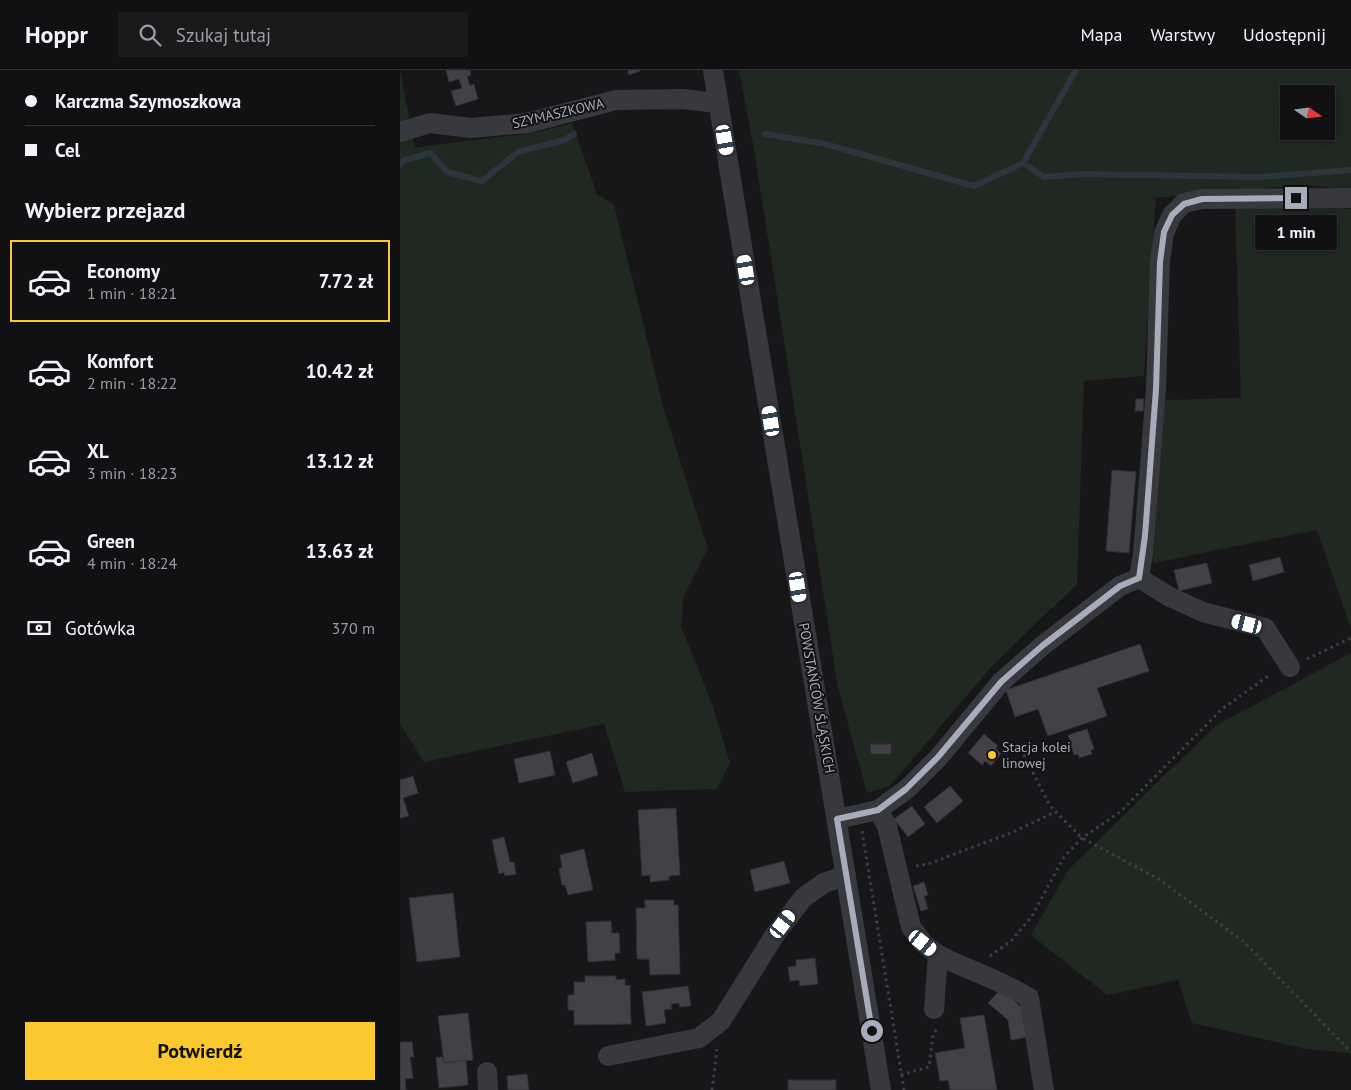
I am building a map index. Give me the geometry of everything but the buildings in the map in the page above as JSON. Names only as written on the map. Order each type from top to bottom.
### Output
[{"type":"street","name":"POWSTAŃCÓW ŚLĄSKICH","points":[[713,70],[882,1090]]},
{"type":"street","name":"SZYMASZKOWA","points":[[400,132],[430,123],[471,128],[527,123],[616,100],[682,99],[718,104]]},
{"type":"street","points":[[1139,578],[1144,554],[1156,389],[1160,262],[1164,232],[1172,215],[1184,204],[1202,199],[1351,198]]},
{"type":"street","points":[[837,819],[869,812],[906,789],[938,757],[1001,682],[1042,646],[1120,586],[1139,578]]},
{"type":"street","points":[[1139,578],[1170,597],[1203,612],[1265,628],[1281,670]]},
{"type":"street","points":[[869,812],[887,826],[911,927],[923,943],[938,955],[969,971],[1010,986],[1029,998],[1044,1090]]},
{"type":"street","points":[[608,1056],[699,1038],[721,1021],[774,936],[803,898],[824,883],[846,875]]},
{"type":"street","points":[[934,1009],[938,955]]},
{"type":"path","points":[[969,971],[1010,941],[1032,916],[1064,857],[1082,838],[1120,812],[1222,709],[1281,670],[1351,638]]},
{"type":"path","points":[[1021,749],[1050,806],[1082,838],[1157,878],[1243,941],[1351,1052]]},
{"type":"path","points":[[869,812],[904,1090]]},
{"type":"path","points":[[928,864],[1013,832],[1055,812]]},
{"type":"path","points":[[712,1090],[721,1021]]},
{"type":"path","points":[[901,1076],[929,1067],[933,1036]]},
{"type":"shaded area","points":[[400,70],[415,148],[534,132],[572,123],[597,194],[614,205],[665,413],[708,549],[684,595],[681,626],[712,704],[730,763],[717,789],[625,792],[604,724],[424,762],[400,724]]},
{"type":"shaded area","points":[[739,70],[1351,70],[1351,189],[1302,185],[1156,198],[1144,376],[1084,381],[1077,584],[993,665],[890,786],[867,793],[838,688],[755,155]]},
{"type":"shaded area","points":[[1308,204],[1351,209],[1351,629],[1317,530],[1153,563],[1163,400],[1241,398],[1235,209]]},
{"type":"shaded area","points":[[1351,653],[1351,1053],[1307,1049],[1192,1023],[1178,980],[1107,995],[1031,935],[1068,870],[1215,726]]},
{"type":"waterway","points":[[765,134],[825,144],[974,186],[1023,163],[1076,70]]},
{"type":"waterway","points":[[400,165],[404,160],[431,153],[447,172],[482,181],[518,152],[564,140],[574,134]]},
{"type":"waterway","points":[[1023,163],[1044,177],[1081,174],[1260,177],[1351,170]]},
{"type":"place","name":"Stacja kolei linowej","points":[[992,755]]},
{"type":"route","points":[[872,1031],[837,819],[878,810],[906,789],[938,757],[1001,682],[1042,646],[1120,586],[1139,578],[1144,554],[1156,389],[1160,262],[1164,232],[1172,215],[1184,204],[1202,199],[1296,198]]}]
